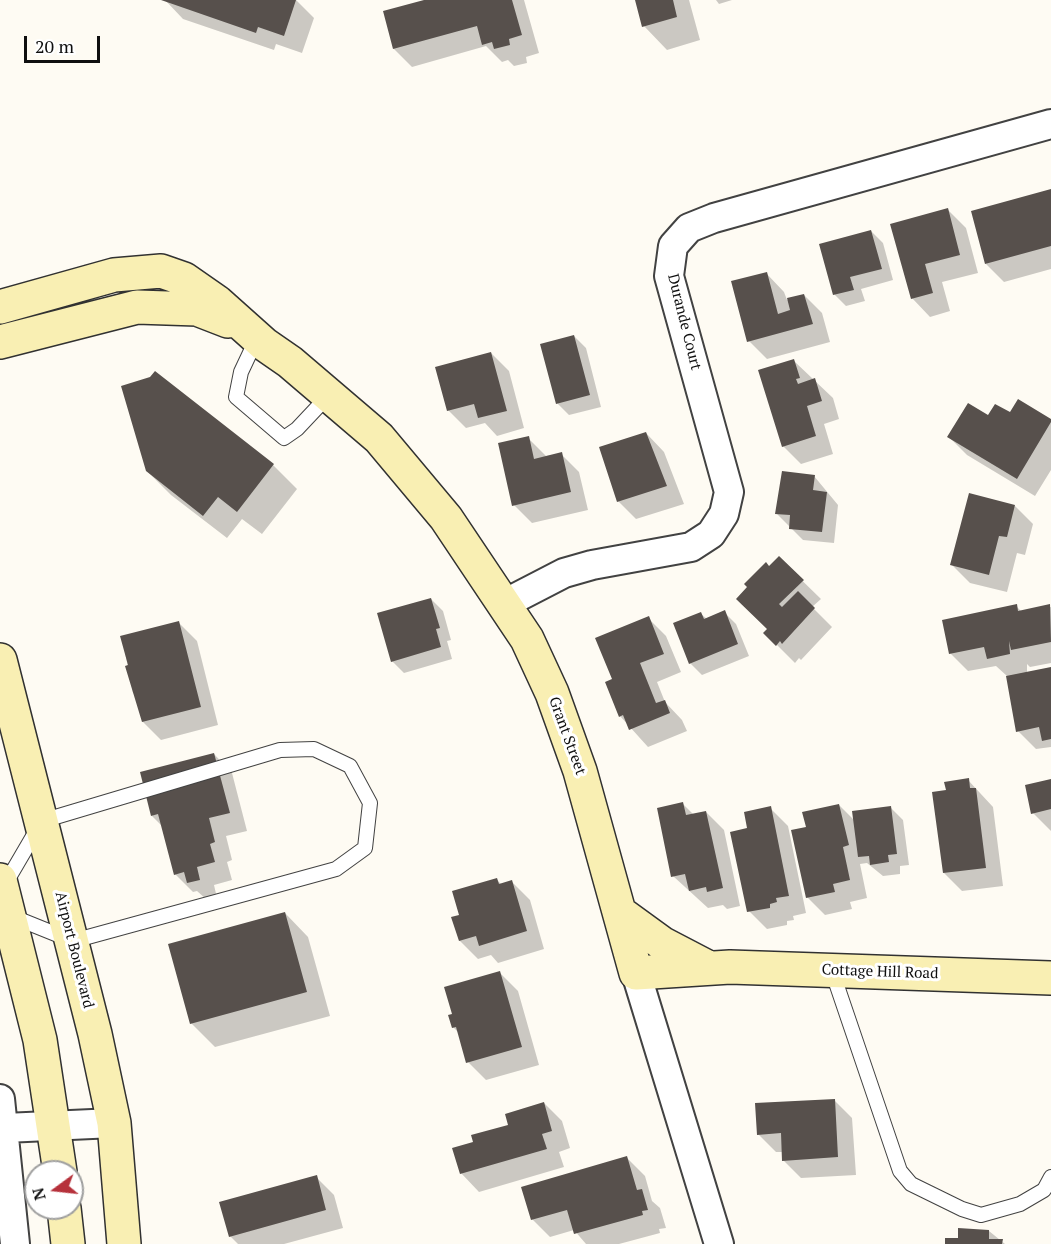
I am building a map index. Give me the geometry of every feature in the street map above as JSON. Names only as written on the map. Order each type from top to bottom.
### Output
[{"type":"street","name":"Durande Court","points":[[504,604],[564,573],[592,565],[691,547],[711,534],[724,514],[729,492],[669,276],[673,246],[689,228],[714,218],[1051,124]]},
{"type":"street","points":[[0,307],[114,275],[161,270],[184,279],[217,302],[250,332]]},
{"type":"street","points":[[0,342],[137,307],[197,309],[250,332]]},
{"type":"street","name":"Grant Street","points":[[250,332],[329,395],[387,447],[446,518],[527,639],[552,693],[580,771],[636,973],[719,1244]]},
{"type":"street","name":"Airport Boulevard","points":[[0,660],[73,941],[114,1124],[124,1244]]},
{"type":"street","points":[[4,895],[40,1040],[59,1160]]},
{"type":"street","name":"Cottage Hill Road","points":[[619,912],[663,944],[709,968]]},
{"type":"street","name":"Cottage Hill Road","points":[[636,973],[709,968],[1051,978]]},
{"type":"street","points":[[0,1099],[5,1128],[15,1244]]},
{"type":"street","points":[[5,1128],[114,1124]]},
{"type":"street","points":[[65,1220],[68,1244]]},
{"type":"lane","points":[[250,332],[236,397],[284,438],[297,429],[329,395]]},
{"type":"lane","points":[[314,749],[350,766],[370,803],[364,848],[336,869],[73,941],[4,895],[42,821],[280,750],[314,749]]},
{"type":"lane","points":[[832,970],[900,1171],[911,1184],[962,1209],[981,1215],[1020,1204],[1044,1190],[1051,1177]]},
{"type":"building","points":[[161,0],[296,0],[284,36],[258,27],[256,33]]},
{"type":"building","points":[[424,0],[512,0],[522,35],[509,39],[510,45],[494,49],[492,42],[482,45],[477,26],[393,49],[383,11]]},
{"type":"building","points":[[635,0],[673,0],[677,17],[642,27]]},
{"type":"building","points":[[1051,189],[1051,246],[985,264],[971,211]]},
{"type":"building","points":[[948,208],[960,255],[925,264],[933,293],[911,299],[890,224]]},
{"type":"building","points":[[871,230],[882,269],[850,277],[854,290],[833,295],[819,244]]},
{"type":"building","points":[[767,272],[778,314],[790,310],[787,298],[804,294],[813,324],[747,342],[731,281]]},
{"type":"building","points":[[574,335],[590,395],[556,404],[540,344]]},
{"type":"building","points":[[491,352],[507,411],[478,418],[474,404],[447,411],[435,367]]},
{"type":"building","points":[[794,359],[800,378],[796,379],[798,384],[815,378],[822,401],[807,406],[816,436],[782,447],[758,370]]},
{"type":"building","points":[[155,371],[274,464],[237,512],[218,497],[203,516],[146,471],[121,386],[150,377]]},
{"type":"building","points":[[1018,399],[1051,419],[1051,422],[1017,479],[947,437],[968,403],[988,415],[995,404],[1010,412]]},
{"type":"building","points":[[646,432],[667,486],[617,502],[599,447]]},
{"type":"building","points":[[529,436],[534,459],[562,452],[571,492],[512,506],[498,443]]},
{"type":"building","points":[[782,471],[815,475],[813,490],[827,492],[822,532],[789,529],[790,515],[775,514]]},
{"type":"building","points":[[969,493],[1015,505],[1007,537],[999,536],[989,575],[950,565]]},
{"type":"building","points":[[779,556],[804,580],[779,604],[782,607],[798,591],[815,608],[782,644],[780,641],[776,646],[763,633],[767,629],[736,599],[747,587],[744,584],[766,562],[769,566]]},
{"type":"building","points":[[431,598],[440,628],[436,629],[441,647],[391,662],[377,613]]},
{"type":"building","points":[[1017,604],[1018,611],[1050,604],[1051,642],[1011,650],[1009,641],[1010,654],[987,659],[984,647],[949,654],[942,620]]},
{"type":"building","points":[[725,610],[738,644],[689,664],[673,623],[701,612],[704,619]]},
{"type":"building","points":[[649,616],[664,654],[640,663],[656,703],[665,700],[670,713],[629,730],[623,715],[619,717],[605,682],[612,679],[595,638]]},
{"type":"building","points":[[179,621],[201,707],[142,722],[125,666],[128,665],[120,636]]},
{"type":"building","points":[[1051,667],[1051,739],[1042,741],[1039,727],[1016,732],[1006,676]]},
{"type":"building","points":[[214,753],[230,813],[209,818],[215,842],[210,844],[215,862],[197,867],[200,880],[187,883],[184,872],[174,875],[158,814],[151,816],[140,772]]},
{"type":"building","points":[[969,778],[970,788],[976,788],[986,868],[943,873],[932,792],[946,790],[944,782]]},
{"type":"building","points":[[1051,779],[1051,809],[1031,814],[1025,785]]},
{"type":"building","points":[[683,802],[686,815],[706,811],[723,888],[707,892],[706,887],[689,891],[685,874],[671,877],[657,808]]},
{"type":"building","points":[[839,804],[849,845],[843,847],[850,880],[833,884],[835,892],[806,898],[791,830],[806,827],[802,812]]},
{"type":"building","points":[[771,806],[789,896],[776,898],[777,902],[770,904],[770,908],[747,912],[730,832],[747,828],[744,812]]},
{"type":"building","points":[[891,806],[897,854],[888,855],[889,862],[870,865],[869,856],[858,857],[852,811]]},
{"type":"building","points":[[497,878],[499,884],[512,880],[527,931],[479,946],[476,936],[459,941],[451,917],[459,915],[452,891]]},
{"type":"building","points":[[285,912],[307,992],[190,1024],[168,944]]},
{"type":"building","points":[[500,971],[522,1047],[466,1063],[456,1027],[452,1028],[448,1015],[452,1014],[444,987]]},
{"type":"building","points":[[835,1099],[838,1157],[782,1161],[781,1133],[757,1135],[755,1103]]},
{"type":"building","points":[[544,1102],[552,1131],[542,1134],[547,1149],[460,1174],[452,1148],[473,1142],[471,1135],[508,1125],[505,1114]]},
{"type":"building","points":[[627,1156],[637,1190],[642,1189],[648,1210],[642,1211],[643,1215],[574,1234],[567,1210],[531,1220],[521,1187]]},
{"type":"building","points":[[317,1175],[326,1210],[229,1237],[219,1202]]},
{"type":"building","points":[[958,1228],[989,1230],[989,1239],[1003,1239],[1002,1244],[945,1244],[945,1238],[958,1238]]}]
